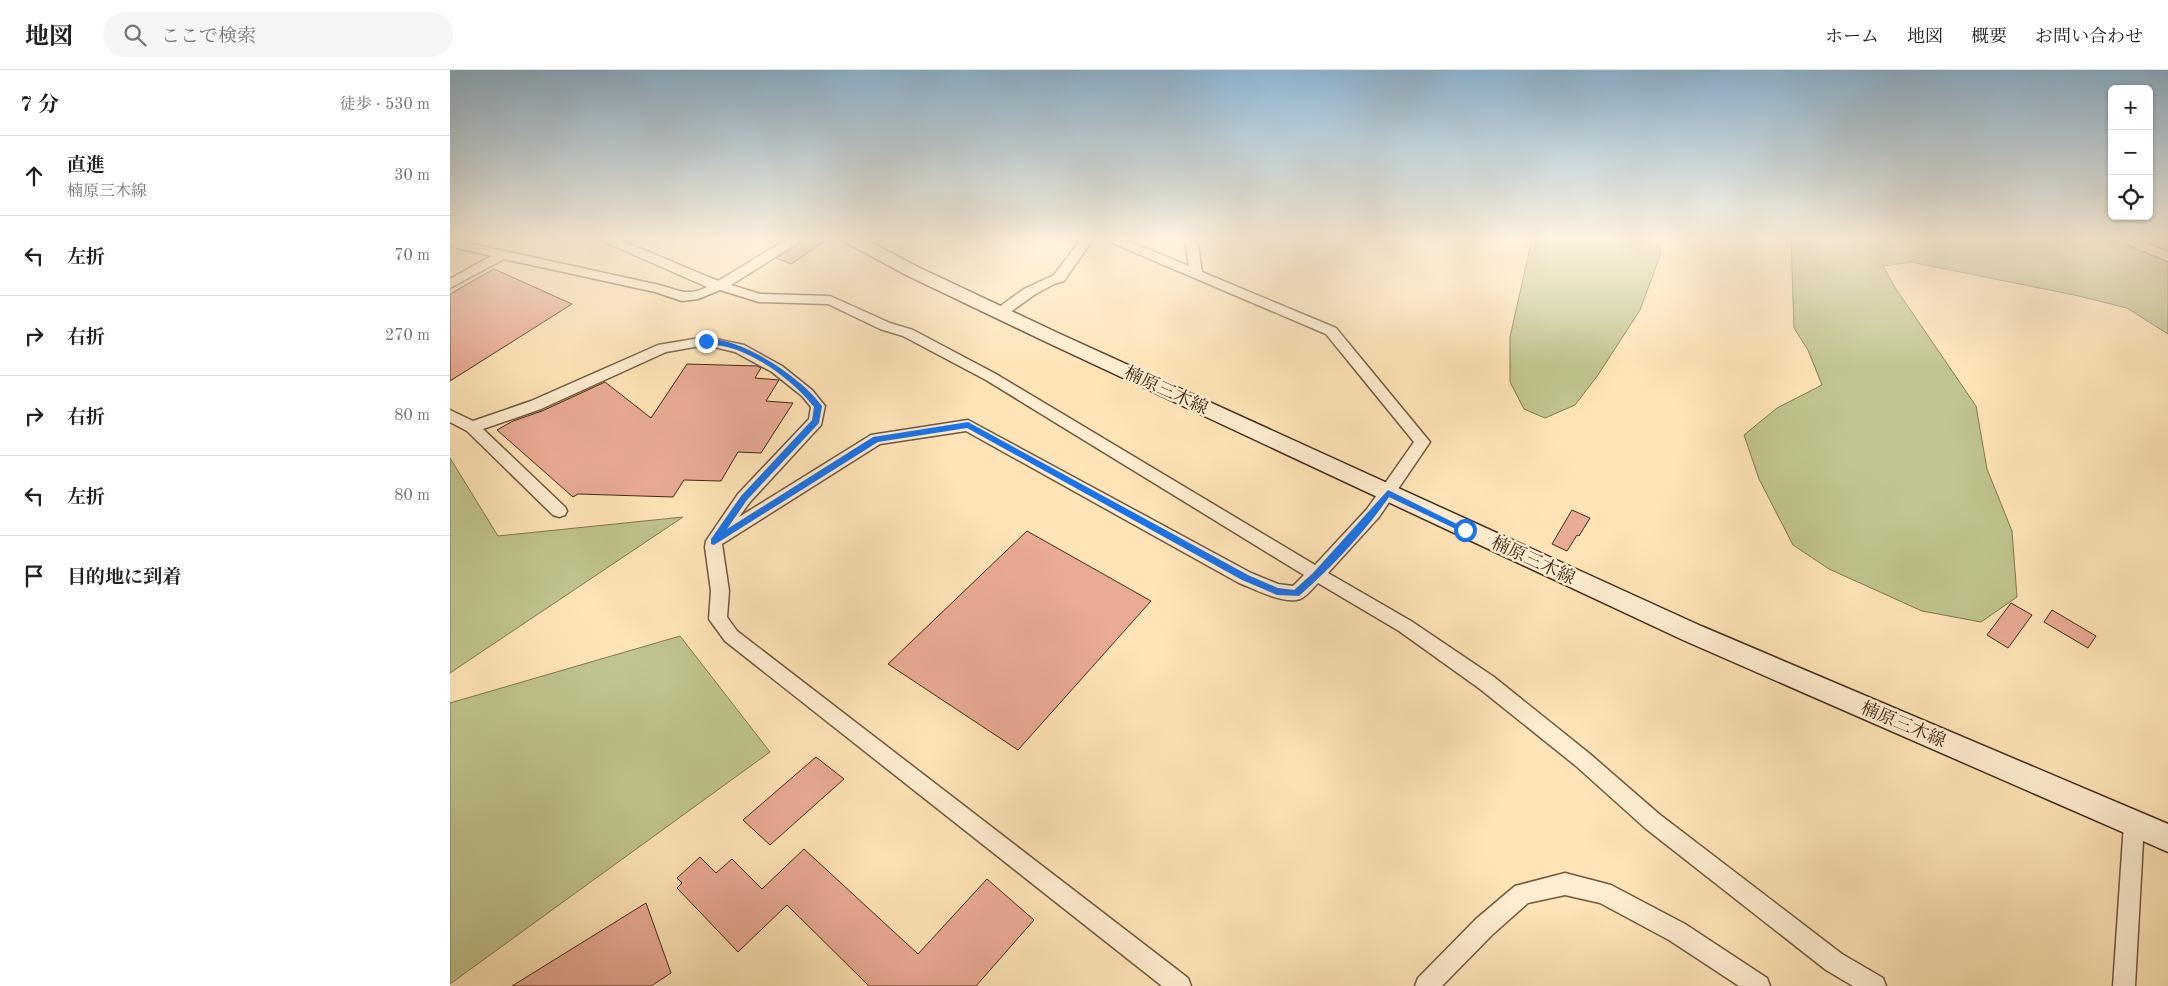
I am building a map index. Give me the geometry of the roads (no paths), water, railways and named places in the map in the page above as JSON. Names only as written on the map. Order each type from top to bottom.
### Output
[{"type":"main road","name":"楠原三木線","points":[[935,282],[1388,493],[1760,663],[2168,838]]},
{"type":"street","points":[[622,282],[682,297],[703,294],[727,282]]},
{"type":"street","points":[[705,282],[759,298],[830,300],[885,326],[908,334],[991,377],[1316,575],[1405,626],[1487,683],[1583,760],[1652,821],[1834,962],[1875,986]]},
{"type":"street","points":[[1000,313],[1029,292],[1048,282]]},
{"type":"street","points":[[714,541],[876,439],[968,425],[1245,578],[1277,591],[1296,593],[1316,575],[1374,513],[1422,442],[1331,331],[1214,282]]},
{"type":"street","points":[[472,428],[536,405],[663,348],[706,341],[739,348],[777,369],[807,392],[818,406],[816,421],[744,498],[714,541],[713,548],[720,591],[718,619],[731,636],[1180,986]]},
{"type":"street","points":[[450,415],[472,428],[559,511]]},
{"type":"street","points":[[2124,986],[2134,823]]},
{"type":"street","points":[[1426,986],[1484,927],[1523,894],[1564,884],[1603,893],[1677,932],[1759,986]]}]
